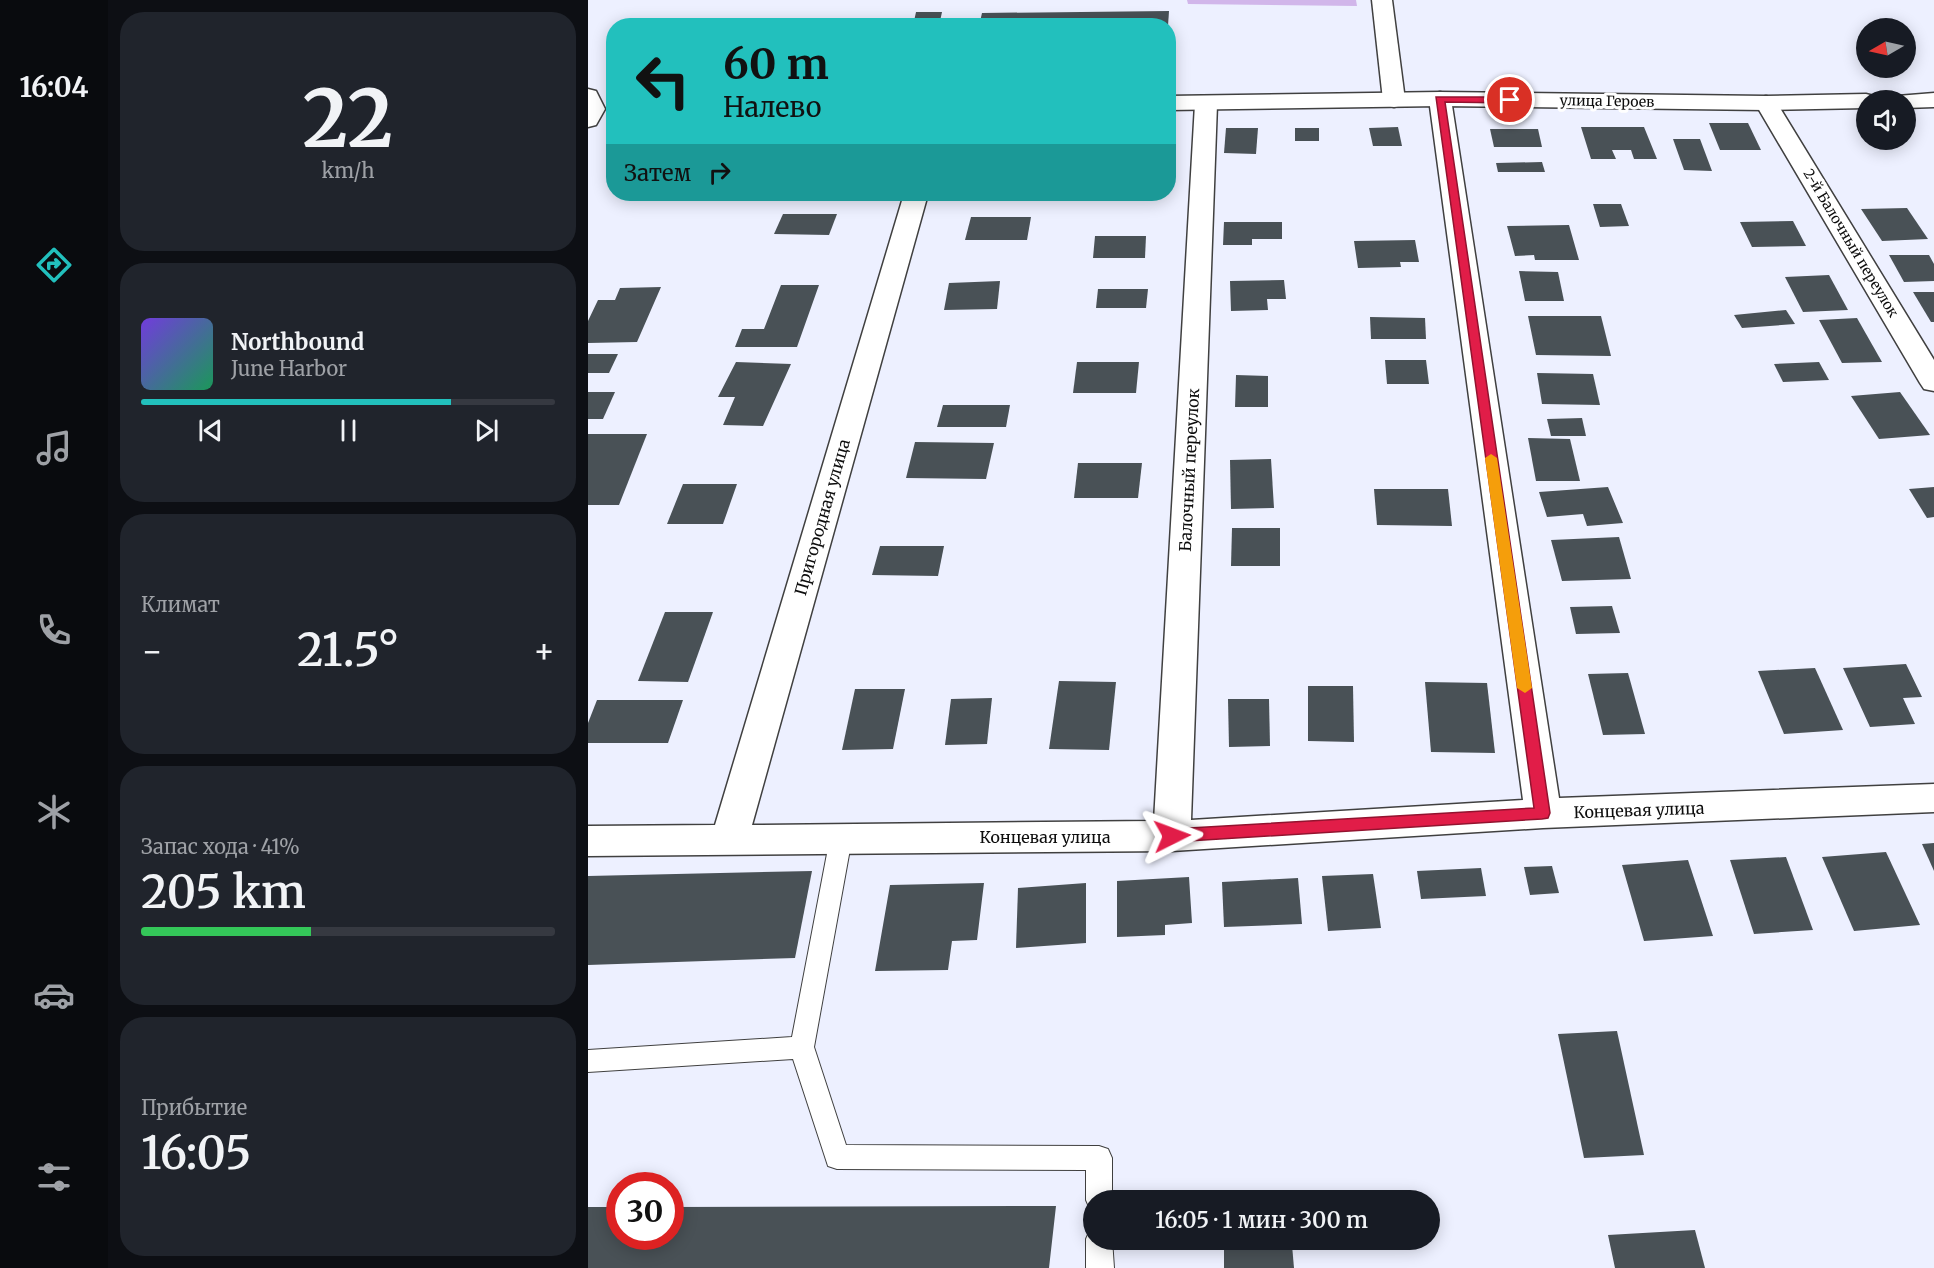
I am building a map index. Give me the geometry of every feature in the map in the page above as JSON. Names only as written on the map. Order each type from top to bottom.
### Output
[{"type":"street","points":[[1382,0],[1394,100]]},
{"type":"street","points":[[1440,99],[1542,813]]},
{"type":"street","name":"улица Героев","points":[[1176,103],[1440,99],[1766,103],[1856,101]]},
{"type":"street","points":[[1916,101],[1934,100]]},
{"type":"street","name":"2-й Балочный переулок","points":[[1766,103],[1934,382]]},
{"type":"street","name":"Балочный переулок","points":[[1172,836],[1206,104]]},
{"type":"street","name":"Пригородная улица","points":[[729,840],[914,201]]},
{"type":"street","name":"Концевая улица","points":[[588,841],[1172,836],[1542,813],[1934,798]]},
{"type":"lane","points":[[841,838],[802,1047],[837,1157],[1099,1158],[1099,1190]]},
{"type":"lane","points":[[588,1061],[802,1047]]},
{"type":"lane","points":[[1100,1250],[1100,1268]]},
{"type":"shaded area","points":[[1187,0],[1356,0],[1357,6],[1188,4]]},
{"type":"building","points":[[1169,11],[1169,18],[981,18],[982,13]]},
{"type":"building","points":[[916,12],[942,12],[941,18],[915,18]]},
{"type":"building","points":[[1709,123],[1748,123],[1761,150],[1720,150]]},
{"type":"building","points":[[1398,127],[1402,146],[1373,146],[1369,128]]},
{"type":"building","points":[[1581,127],[1644,127],[1657,159],[1634,159],[1631,150],[1612,150],[1616,159],[1591,159]]},
{"type":"building","points":[[1226,128],[1258,128],[1256,154],[1224,153]]},
{"type":"building","points":[[1295,128],[1319,128],[1319,141],[1295,141]]},
{"type":"building","points":[[1490,129],[1538,129],[1542,147],[1494,147]]},
{"type":"building","points":[[1673,139],[1700,139],[1712,171],[1684,170]]},
{"type":"building","points":[[1542,162],[1545,172],[1498,172],[1496,163]]},
{"type":"building","points":[[1593,204],[1621,204],[1629,226],[1600,227]]},
{"type":"building","points":[[1907,208],[1928,239],[1882,241],[1861,209]]},
{"type":"building","points":[[783,214],[837,214],[829,235],[774,234]]},
{"type":"building","points":[[971,217],[1031,217],[1027,240],[965,240]]},
{"type":"building","points":[[1793,221],[1806,246],[1752,247],[1740,222]]},
{"type":"building","points":[[1224,222],[1282,222],[1282,239],[1252,239],[1252,245],[1223,245]]},
{"type":"building","points":[[1569,225],[1579,260],[1535,260],[1534,255],[1515,256],[1507,226]]},
{"type":"building","points":[[1095,236],[1146,236],[1145,258],[1093,258]]},
{"type":"building","points":[[1415,240],[1419,262],[1400,262],[1401,267],[1358,268],[1354,241]]},
{"type":"building","points":[[1889,255],[1929,255],[1934,264],[1934,281],[1904,282]]},
{"type":"building","points":[[1519,271],[1558,272],[1564,301],[1525,301]]},
{"type":"building","points":[[1829,275],[1848,310],[1803,312],[1785,277]]},
{"type":"building","points":[[1284,280],[1286,299],[1267,299],[1268,310],[1231,311],[1230,281]]},
{"type":"building","points":[[1000,281],[997,309],[944,310],[949,283]]},
{"type":"building","points":[[781,285],[819,285],[797,347],[735,347],[742,329],[764,329]]},
{"type":"building","points":[[661,287],[637,342],[588,343],[588,321],[598,300],[615,300],[620,288]]},
{"type":"building","points":[[1098,289],[1148,289],[1146,308],[1096,308]]},
{"type":"building","points":[[1913,292],[1934,292],[1934,322],[1931,322]]},
{"type":"building","points":[[1786,310],[1795,324],[1742,328],[1734,315]]},
{"type":"building","points":[[1528,316],[1601,316],[1611,356],[1536,355]]},
{"type":"building","points":[[1370,317],[1425,318],[1426,339],[1371,339]]},
{"type":"building","points":[[1857,318],[1882,362],[1842,363],[1819,320]]},
{"type":"building","points":[[588,354],[618,354],[609,373],[588,373]]},
{"type":"building","points":[[1385,360],[1426,360],[1429,384],[1387,384]]},
{"type":"building","points":[[736,362],[791,364],[763,426],[723,425],[735,397],[718,397]]},
{"type":"building","points":[[1077,362],[1139,362],[1136,393],[1073,393]]},
{"type":"building","points":[[1819,362],[1829,380],[1783,382],[1774,364]]},
{"type":"building","points":[[1537,373],[1593,374],[1600,405],[1542,404]]},
{"type":"building","points":[[1236,375],[1268,376],[1268,407],[1235,407]]},
{"type":"building","points":[[588,392],[615,392],[603,419],[588,419]]},
{"type":"building","points":[[1900,392],[1930,435],[1879,439],[1851,396]]},
{"type":"building","points":[[943,405],[1010,405],[1006,427],[937,427]]},
{"type":"building","points":[[1582,418],[1586,436],[1551,436],[1547,419]]},
{"type":"building","points":[[588,434],[647,434],[619,505],[588,505]]},
{"type":"building","points":[[1528,438],[1570,439],[1580,481],[1536,481]]},
{"type":"building","points":[[915,442],[994,443],[986,479],[906,478]]},
{"type":"building","points":[[1271,459],[1274,508],[1231,509],[1230,460]]},
{"type":"building","points":[[1078,463],[1142,463],[1138,498],[1074,498]]},
{"type":"building","points":[[683,484],[737,484],[723,524],[667,524]]},
{"type":"building","points":[[1608,487],[1623,523],[1587,526],[1583,514],[1547,517],[1539,492]]},
{"type":"building","points":[[1934,487],[1934,517],[1927,518],[1909,489]]},
{"type":"building","points":[[1374,489],[1448,489],[1452,526],[1377,525]]},
{"type":"building","points":[[1232,528],[1280,528],[1280,566],[1231,566]]},
{"type":"building","points":[[1619,537],[1631,579],[1562,581],[1551,540]]},
{"type":"building","points":[[880,546],[944,546],[938,576],[872,575]]},
{"type":"building","points":[[1612,606],[1620,633],[1576,634],[1570,607]]},
{"type":"building","points":[[665,612],[713,612],[688,682],[638,681]]},
{"type":"building","points":[[1906,664],[1922,697],[1903,698],[1915,724],[1870,727],[1843,668]]},
{"type":"building","points":[[1815,668],[1843,730],[1784,734],[1758,671]]},
{"type":"building","points":[[1628,673],[1645,734],[1603,735],[1588,674]]},
{"type":"building","points":[[1059,681],[1116,682],[1109,750],[1049,749]]},
{"type":"building","points":[[1425,682],[1487,683],[1495,753],[1431,752]]},
{"type":"building","points":[[1308,686],[1353,686],[1354,742],[1308,741]]},
{"type":"building","points":[[855,689],[905,689],[893,749],[842,750]]},
{"type":"building","points":[[992,698],[987,744],[945,745],[951,699]]},
{"type":"building","points":[[1228,699],[1269,699],[1270,746],[1229,747]]},
{"type":"building","points":[[597,700],[683,700],[668,743],[588,743],[588,723]]},
{"type":"building","points":[[1934,843],[1934,871],[1922,844]]},
{"type":"building","points":[[1886,852],[1920,925],[1854,931],[1822,857]]},
{"type":"building","points":[[1786,857],[1813,930],[1754,934],[1730,860]]},
{"type":"building","points":[[1688,860],[1713,936],[1644,941],[1622,865]]},
{"type":"building","points":[[1552,866],[1559,893],[1530,895],[1524,867]]},
{"type":"building","points":[[1481,868],[1486,896],[1421,899],[1417,871]]},
{"type":"building","points":[[812,871],[795,958],[588,965],[588,876]]},
{"type":"building","points":[[1373,874],[1381,928],[1328,931],[1322,876]]},
{"type":"building","points":[[1189,877],[1192,923],[1165,925],[1165,935],[1117,937],[1117,881]]},
{"type":"building","points":[[1298,878],[1302,924],[1224,927],[1222,882]]},
{"type":"building","points":[[984,883],[977,940],[952,941],[948,970],[875,971],[890,885]]},
{"type":"building","points":[[1086,883],[1086,943],[1016,948],[1018,888]]},
{"type":"building","points":[[1617,1031],[1644,1155],[1584,1158],[1558,1034]]},
{"type":"building","points":[[1056,1206],[1049,1268],[588,1268],[588,1207],[606,1207],[606,1250],[684,1250],[684,1207]]},
{"type":"building","points":[[1695,1230],[1705,1268],[1615,1268],[1608,1235]]},
{"type":"building","points":[[1224,1250],[1292,1250],[1294,1268],[1224,1268]]},
{"type":"slow traffic","points":[[1491,458],[1525,688]]},
{"type":"route","points":[[1172,836],[1542,813],[1440,99],[1510,100]]}]
